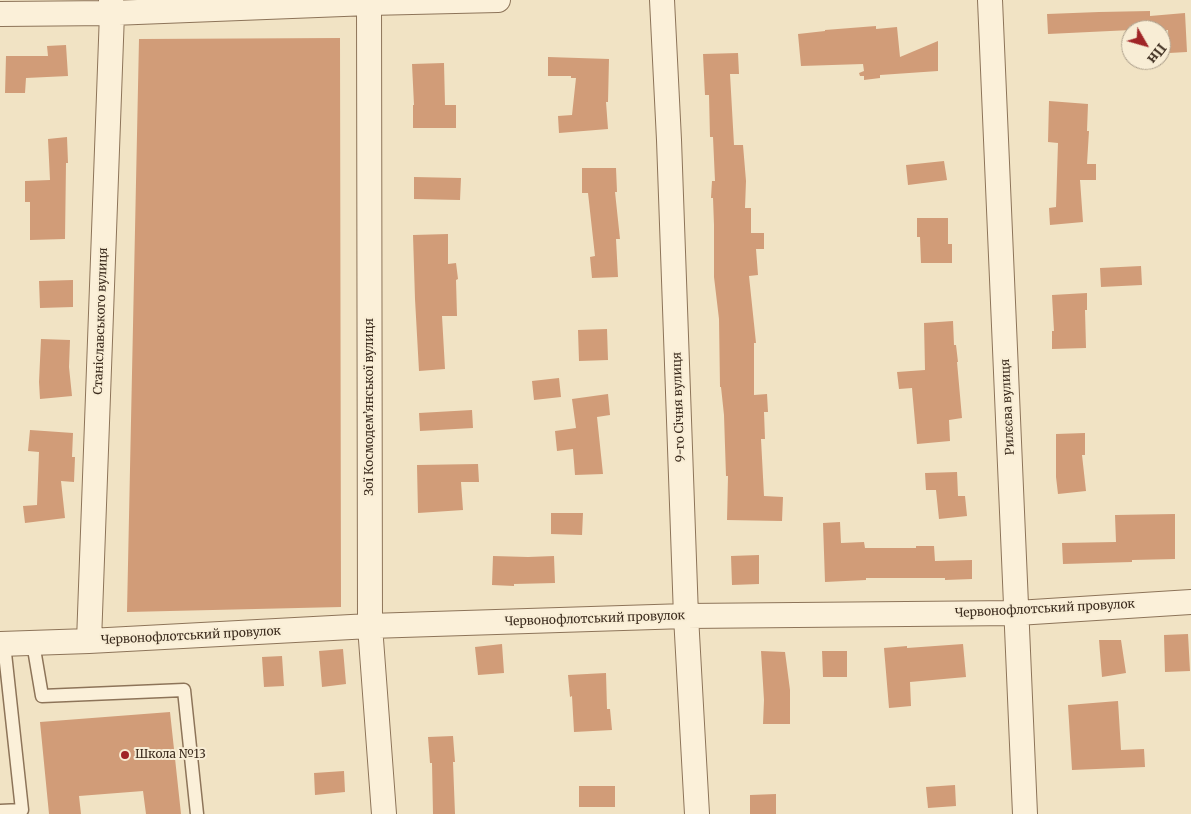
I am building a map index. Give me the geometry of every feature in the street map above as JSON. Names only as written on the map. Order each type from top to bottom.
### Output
[{"type":"street","points":[[0,14],[112,6],[498,0]]},
{"type":"street","name":"9-го Січня вулиця","points":[[662,0],[669,140],[686,616],[696,814]]},
{"type":"street","name":"Рилєєва вулиця","points":[[990,0],[1025,814]]},
{"type":"street","name":"Зої Космодем’янської вулиця","points":[[369,2],[370,626],[384,814]]},
{"type":"street","name":"Станіславського вулиця","points":[[89,641],[112,6]]},
{"type":"street","name":"Червонофлотський провулок","points":[[2,644],[370,626],[686,616],[1017,613],[1191,602]]},
{"type":"lane","points":[[33,643],[42,696],[184,690],[197,814]]},
{"type":"lane","points":[[0,811],[22,810],[2,644]]},
{"type":"building","points":[[1150,11],[1150,16],[1185,13],[1187,52],[1171,53],[1171,20],[1121,20],[1121,30],[1048,34],[1047,14]]},
{"type":"building","points":[[876,26],[876,29],[897,27],[900,57],[938,41],[938,71],[880,75],[880,78],[864,80],[864,76],[860,76],[859,73],[864,71],[863,64],[801,66],[798,34]]},
{"type":"building","points":[[340,38],[341,607],[127,612],[139,39]]},
{"type":"building","points":[[66,45],[68,76],[26,78],[25,93],[5,93],[6,56],[48,56],[47,46]]},
{"type":"building","points":[[738,53],[739,74],[730,74],[734,145],[743,145],[746,181],[745,208],[751,208],[751,233],[764,233],[764,249],[756,249],[758,275],[749,276],[756,343],[754,343],[754,395],[767,394],[768,412],[764,412],[765,439],[761,439],[764,496],[783,497],[782,521],[727,520],[728,476],[726,476],[724,415],[720,387],[719,319],[714,277],[713,198],[711,198],[712,181],[715,181],[713,137],[710,137],[709,95],[705,95],[703,54]]},
{"type":"building","points":[[548,57],[609,59],[608,102],[606,102],[608,129],[559,133],[558,116],[572,115],[576,78],[571,78],[571,76],[548,76]]},
{"type":"building","points":[[444,63],[445,105],[456,105],[456,128],[413,128],[412,64]]},
{"type":"building","points":[[1049,101],[1088,104],[1087,164],[1096,164],[1096,180],[1080,180],[1083,222],[1050,225],[1049,208],[1056,207],[1058,143],[1048,142]]},
{"type":"building","points":[[67,137],[68,163],[66,163],[65,239],[30,240],[30,202],[25,202],[25,181],[50,180],[48,139]]},
{"type":"building","points":[[944,161],[947,180],[908,185],[906,165]]},
{"type":"building","points":[[582,168],[616,168],[617,192],[615,192],[620,239],[616,239],[618,277],[592,278],[590,257],[595,256],[588,193],[582,193]]},
{"type":"building","points":[[414,177],[461,178],[460,200],[414,199]]},
{"type":"building","points":[[917,218],[948,218],[948,244],[952,244],[952,263],[921,263],[920,237],[917,237]]},
{"type":"building","points":[[448,234],[448,264],[456,263],[458,279],[456,280],[457,316],[442,316],[445,369],[419,371],[413,235]]},
{"type":"building","points":[[1141,266],[1142,285],[1101,287],[1100,268]]},
{"type":"building","points":[[73,280],[73,307],[40,308],[39,281]]},
{"type":"building","points":[[1087,293],[1087,310],[1085,310],[1086,348],[1052,349],[1052,331],[1054,331],[1052,295]]},
{"type":"building","points":[[953,321],[962,418],[949,420],[950,441],[917,444],[912,388],[899,389],[897,372],[925,370],[924,323]]},
{"type":"building","points":[[607,329],[608,360],[579,361],[578,330]]},
{"type":"building","points":[[41,339],[70,340],[69,367],[72,396],[40,399]]},
{"type":"building","points":[[559,378],[561,397],[534,400],[532,381]]},
{"type":"building","points":[[608,394],[610,415],[597,417],[603,474],[575,475],[573,449],[557,451],[555,431],[576,428],[572,399]]},
{"type":"building","points":[[472,410],[473,428],[420,431],[419,413]]},
{"type":"building","points":[[30,430],[73,433],[72,457],[75,457],[74,482],[61,481],[65,518],[25,523],[23,506],[37,505],[39,452],[28,451]]},
{"type":"building","points":[[1085,433],[1085,455],[1082,455],[1086,491],[1058,494],[1056,434]]},
{"type":"building","points":[[478,464],[479,482],[461,482],[463,510],[418,513],[417,465]]},
{"type":"building","points":[[957,472],[958,496],[965,496],[967,516],[939,519],[936,490],[926,490],[925,473]]},
{"type":"building","points":[[551,513],[583,513],[582,535],[551,534]]},
{"type":"building","points":[[1175,514],[1175,559],[1063,564],[1062,543],[1116,542],[1115,515]]},
{"type":"building","points":[[840,522],[841,543],[864,542],[865,548],[934,546],[935,561],[972,560],[972,579],[866,578],[866,580],[825,582],[823,523]]},
{"type":"building","points":[[759,555],[759,584],[732,585],[731,556]]},
{"type":"building","points":[[493,556],[554,556],[555,583],[514,584],[514,586],[492,585]]},
{"type":"building","points":[[1188,634],[1190,671],[1165,672],[1164,635]]},
{"type":"building","points":[[1099,640],[1121,640],[1126,673],[1102,677]]},
{"type":"building","points":[[502,644],[504,673],[478,675],[475,647]]},
{"type":"building","points":[[963,644],[966,677],[910,682],[911,706],[889,708],[884,648]]},
{"type":"building","points":[[343,649],[346,684],[322,687],[319,651]]},
{"type":"building","points":[[761,651],[785,652],[790,690],[790,724],[763,724],[764,700]]},
{"type":"building","points":[[822,651],[847,651],[847,677],[823,677]]},
{"type":"building","points":[[282,656],[284,686],[264,687],[262,657]]},
{"type":"building","points":[[606,673],[607,709],[610,709],[612,730],[574,732],[572,696],[570,697],[568,675]]},
{"type":"building","points":[[1118,701],[1121,750],[1144,749],[1145,767],[1072,770],[1068,705]]},
{"type":"building","points":[[170,712],[181,814],[146,814],[143,791],[79,796],[81,814],[49,814],[40,722]]},
{"type":"building","points":[[453,736],[455,814],[433,814],[432,763],[430,763],[428,737]]},
{"type":"building","points":[[344,771],[345,792],[315,795],[314,773]]},
{"type":"building","points":[[955,785],[956,806],[928,808],[926,787]]},
{"type":"building","points":[[579,786],[615,786],[615,807],[579,807]]},
{"type":"building","points":[[776,794],[776,814],[750,814],[750,795]]},
{"type":"place","name":"Школа №13","points":[[125,755]]}]
